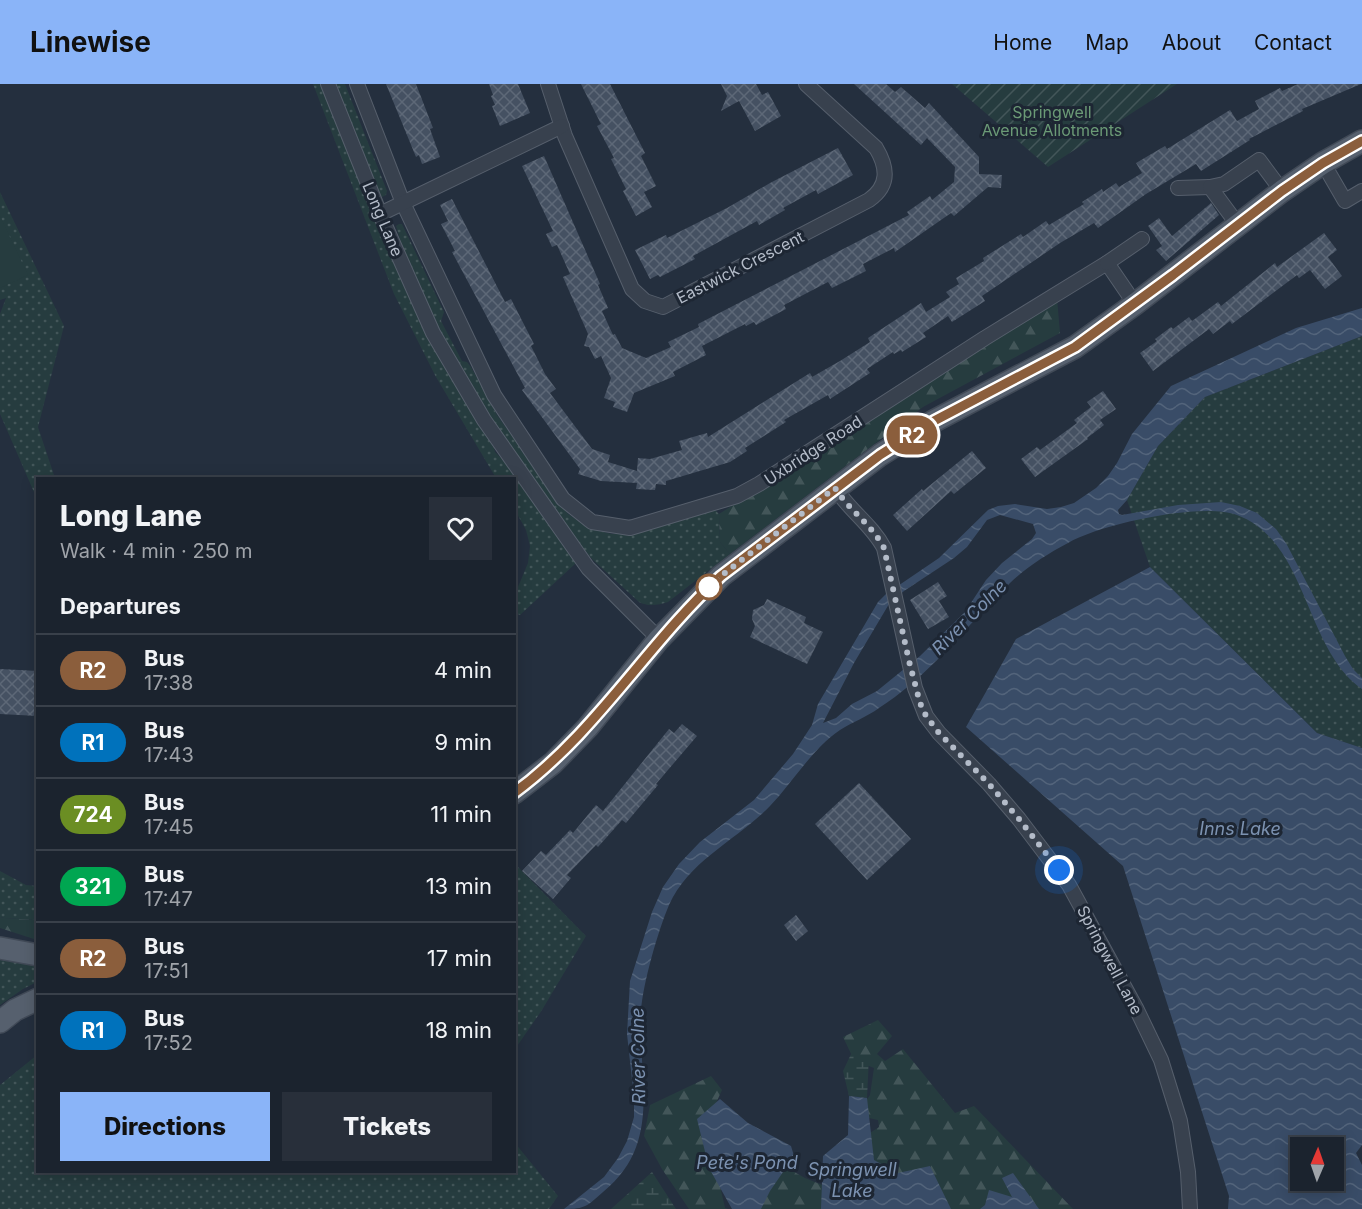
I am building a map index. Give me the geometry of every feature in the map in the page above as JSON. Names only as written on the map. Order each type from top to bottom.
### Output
[{"type":"main road","points":[[516,791],[553,763],[588,727],[659,639],[721,576],[835,488],[880,455],[934,421],[1075,347],[1136,304],[1282,191],[1323,163],[1362,141]]},
{"type":"main road","points":[[0,948],[36,955]]},
{"type":"main road","points":[[0,1022],[15,1010],[36,1000]]},
{"type":"street","name":"Long Lane","points":[[328,84],[380,214],[433,333],[484,420],[588,568],[659,639]]},
{"type":"street","name":"Long Lane","points":[[357,84],[403,203],[494,395],[563,499]]},
{"type":"street","name":"Eastwick Crescent","points":[[548,84],[562,126],[632,289],[645,301],[663,307],[877,195],[886,177],[883,160],[876,148],[806,84]]},
{"type":"street","points":[[380,214],[562,126]]},
{"type":"street","points":[[1178,188],[1224,184],[1259,160],[1282,191]]},
{"type":"street","points":[[1323,163],[1345,201],[1362,191]]},
{"type":"street","points":[[1210,187],[1238,225]]},
{"type":"street","name":"Uxbridge Road","points":[[563,499],[592,522],[630,528],[737,496],[1142,239]]},
{"type":"street","points":[[1107,263],[1136,304]]},
{"type":"street","name":"Springwell Lane","points":[[835,488],[880,539],[888,561],[895,603],[915,688],[926,716],[1019,819],[1069,885],[1136,1008],[1161,1060],[1174,1096],[1184,1148],[1190,1209]]},
{"type":"green space","points":[[313,84],[321,84],[413,307],[467,403],[492,441],[495,452],[512,469],[575,558],[575,564],[520,615],[516,613],[516,592],[528,563],[530,546],[526,530],[516,512],[516,477],[495,477],[436,377],[394,294]]},
{"type":"green space","points":[[334,84],[345,84],[387,191],[382,197],[377,188]]},
{"type":"green space","name":"Springwell Avenue Allotments","points":[[952,84],[1177,84],[1048,167]]},
{"type":"green space","points":[[0,192],[64,326],[38,427],[55,477],[36,477],[36,497],[0,414],[0,314],[6,298],[0,300]]},
{"type":"green space","points":[[0,216],[28,275],[0,288]]},
{"type":"green space","points":[[402,224],[444,312],[441,321],[462,361],[467,362],[471,367],[497,415],[568,514],[596,530],[612,534],[628,534],[715,510],[719,514],[720,542],[730,554],[668,602],[653,605],[639,602],[593,560],[567,530],[518,461],[511,446],[497,431],[432,319],[407,263],[396,226]]},
{"type":"green space","points":[[1057,298],[1060,333],[923,407],[730,554],[720,542],[719,514]]},
{"type":"green space","points":[[1362,336],[1362,748],[1317,733],[1150,567],[1127,500],[1158,446],[1205,397]]},
{"type":"green space","points":[[516,865],[586,936],[542,1010],[516,1048]]},
{"type":"green space","points":[[0,871],[26,885],[36,886],[36,920],[0,917]]},
{"type":"green space","points":[[0,917],[36,920],[36,940],[0,928]]},
{"type":"green space","points":[[0,960],[36,966],[36,982],[0,1005]]},
{"type":"green space","points":[[878,1020],[892,1036],[877,1054],[885,1061],[903,1049],[955,1113],[974,1106],[1073,1209],[945,1209],[873,1168],[861,1139],[879,1127],[878,1120],[869,1118],[861,1108],[870,1095],[874,1068],[854,1060],[843,1037]]},
{"type":"green space","points":[[852,1052],[869,1058],[867,1098],[849,1096],[843,1071]]},
{"type":"green space","points":[[36,1056],[36,1173],[516,1173],[516,1144],[558,1196],[549,1209],[0,1209],[0,1085]]},
{"type":"green space","points":[[711,1076],[722,1090],[706,1125],[725,1208],[728,1209],[689,1209],[662,1169],[644,1136],[650,1105]]},
{"type":"green space","points":[[780,1164],[827,1187],[831,1209],[755,1209]]},
{"type":"green space","points":[[652,1172],[676,1209],[611,1209]]},
{"type":"water","name":"River Colne","points":[[1362,308],[1362,336],[1205,397],[1158,446],[1127,500],[1118,510],[1122,515],[1178,505],[1221,502],[1257,513],[1276,529],[1286,543],[1345,656],[1362,678],[1362,689],[1343,671],[1328,649],[1292,571],[1278,548],[1260,528],[1237,515],[1200,511],[1126,522],[1083,536],[1045,556],[1010,583],[910,685],[874,711],[845,727],[820,747],[770,806],[701,863],[678,889],[660,929],[642,999],[643,1108],[641,1130],[634,1152],[622,1173],[593,1201],[586,1206],[564,1209],[604,1177],[627,1141],[634,1117],[627,1034],[630,981],[652,912],[663,887],[679,864],[700,842],[754,800],[793,754],[812,725],[818,704],[878,602],[886,594],[939,558],[988,510],[1015,504],[1047,509],[1074,503],[1096,488],[1108,476],[1132,434],[1171,386],[1296,328]],"holes":[[[1000,515],[1033,524],[1036,533],[1032,539],[1002,563],[986,580],[965,612],[920,656],[877,691],[852,704],[836,718],[823,723],[854,663],[889,604],[967,547],[987,520]]]},
{"type":"water","name":"Inns Lake","points":[[1150,567],[1317,733],[1362,748],[1362,1145],[1356,1153],[1362,1165],[1362,1209],[1228,1209],[1229,1196],[1123,866],[966,727],[1016,639]]},
{"type":"water","name":"Springwell Lake","points":[[849,1096],[867,1098],[874,1160],[898,1173],[930,1166],[951,1209],[821,1209],[823,1156],[848,1135]]},
{"type":"water","name":"Pete's Pond","points":[[720,1099],[748,1123],[791,1146],[794,1156],[770,1191],[761,1209],[732,1209],[709,1168],[697,1119]]},
{"type":"water","points":[[1013,1173],[1039,1209],[980,1209],[985,1205],[989,1190],[1012,1197],[1002,1178]]},
{"type":"building","points":[[386,84],[416,84],[433,128],[430,129],[440,157],[422,164],[419,155],[416,157]]},
{"type":"building","points":[[489,84],[518,84],[530,113],[500,126],[492,106],[495,105]]},
{"type":"building","points":[[581,84],[610,84],[645,153],[641,156],[656,186],[644,192],[652,207],[636,216],[623,191],[626,189],[611,159],[614,158],[597,126],[601,124]]},
{"type":"building","points":[[721,84],[756,84],[762,95],[768,92],[781,116],[755,131],[739,101],[721,111],[727,96]]},
{"type":"building","points":[[854,84],[886,84],[895,92],[901,87],[925,108],[929,103],[979,157],[979,174],[1002,175],[1001,188],[988,187],[954,216],[951,213],[895,252],[894,248],[863,264],[866,271],[832,288],[828,282],[784,305],[786,309],[756,325],[754,322],[746,326],[745,324],[702,346],[706,355],[673,372],[675,376],[634,393],[627,412],[613,407],[615,402],[604,398],[611,378],[601,356],[595,359],[589,347],[584,346],[588,334],[563,277],[570,274],[557,245],[552,247],[546,234],[553,231],[522,166],[544,156],[600,284],[598,285],[608,308],[602,311],[613,335],[615,334],[622,348],[646,358],[671,347],[668,342],[699,327],[698,324],[909,215],[907,212],[930,196],[932,200],[954,182],[955,167],[927,138],[921,145]]},
{"type":"building","points":[[1298,84],[1361,84],[1302,109],[1303,111],[1249,139],[1201,171],[1196,164],[1146,194],[1098,228],[1094,223],[1060,243],[982,296],[985,301],[952,322],[948,316],[923,333],[926,337],[902,352],[901,350],[894,354],[893,352],[867,369],[870,373],[830,399],[828,395],[784,420],[786,422],[745,448],[747,451],[730,462],[666,481],[666,485],[656,484],[655,490],[636,489],[637,483],[601,481],[578,474],[580,469],[522,390],[525,388],[452,252],[455,251],[441,224],[448,221],[440,205],[452,199],[505,302],[511,299],[534,344],[531,346],[545,374],[556,389],[550,393],[592,449],[610,455],[608,462],[637,471],[638,458],[650,459],[682,450],[679,441],[707,433],[708,437],[810,373],[812,377],[840,361],[870,342],[868,338],[921,303],[926,312],[950,297],[946,292],[959,284],[956,278],[984,261],[983,258],[1021,234],[1023,237],[1046,221],[1049,225],[1084,204],[1082,202],[1102,189],[1103,192],[1116,183],[1119,187],[1142,173],[1136,163],[1165,146],[1167,149],[1230,110],[1237,121],[1259,109],[1255,101],[1280,88],[1282,91]]},
{"type":"building","points":[[838,148],[853,175],[818,194],[816,190],[783,208],[785,210],[759,225],[757,221],[693,256],[695,259],[660,277],[658,275],[650,279],[635,250],[666,235],[667,238],[727,208]]},
{"type":"building","points":[[1211,203],[1219,215],[1166,261],[1156,250],[1162,246],[1148,226],[1159,218],[1172,236]]},
{"type":"building","points":[[1324,233],[1337,250],[1328,257],[1342,276],[1325,289],[1310,270],[1299,278],[1297,275],[1232,324],[1230,321],[1213,334],[1209,329],[1153,371],[1140,353],[1157,341],[1155,339],[1189,317],[1192,321],[1218,302],[1221,306],[1275,263],[1277,267]]},
{"type":"building","points":[[1103,391],[1116,409],[1100,420],[1104,425],[1035,477],[1021,459],[1037,447],[1040,450],[1077,423],[1074,420],[1091,407],[1087,402]]},
{"type":"building","points":[[972,451],[986,468],[954,494],[951,491],[907,531],[893,515],[922,489],[923,491]]},
{"type":"building","points":[[938,582],[947,596],[939,601],[949,617],[928,629],[910,600]]},
{"type":"building","points":[[767,599],[806,617],[804,623],[823,632],[807,664],[750,637],[755,626],[752,619],[753,610],[764,605]]},
{"type":"building","points":[[0,669],[36,671],[36,716],[0,714]]},
{"type":"building","points":[[682,724],[697,736],[626,823],[622,820],[598,847],[596,845],[567,875],[571,878],[553,899],[522,871],[541,851],[546,855],[570,830],[573,833],[596,805],[603,811],[669,729],[674,733]]},
{"type":"building","points":[[859,783],[911,839],[867,880],[815,824]]},
{"type":"building","points":[[796,915],[808,931],[796,941],[784,925]]},
{"type":"bus line","name":"R2","points":[[516,791],[553,763],[588,727],[659,639],[705,591],[721,576],[835,488],[880,455],[934,421],[1075,347],[1136,304],[1282,191],[1323,163],[1362,141]]},
{"type":"route","points":[[709,587],[705,591],[721,576],[835,488],[880,539],[884,548],[915,688],[926,716],[939,733],[989,784],[1059,870]]}]
